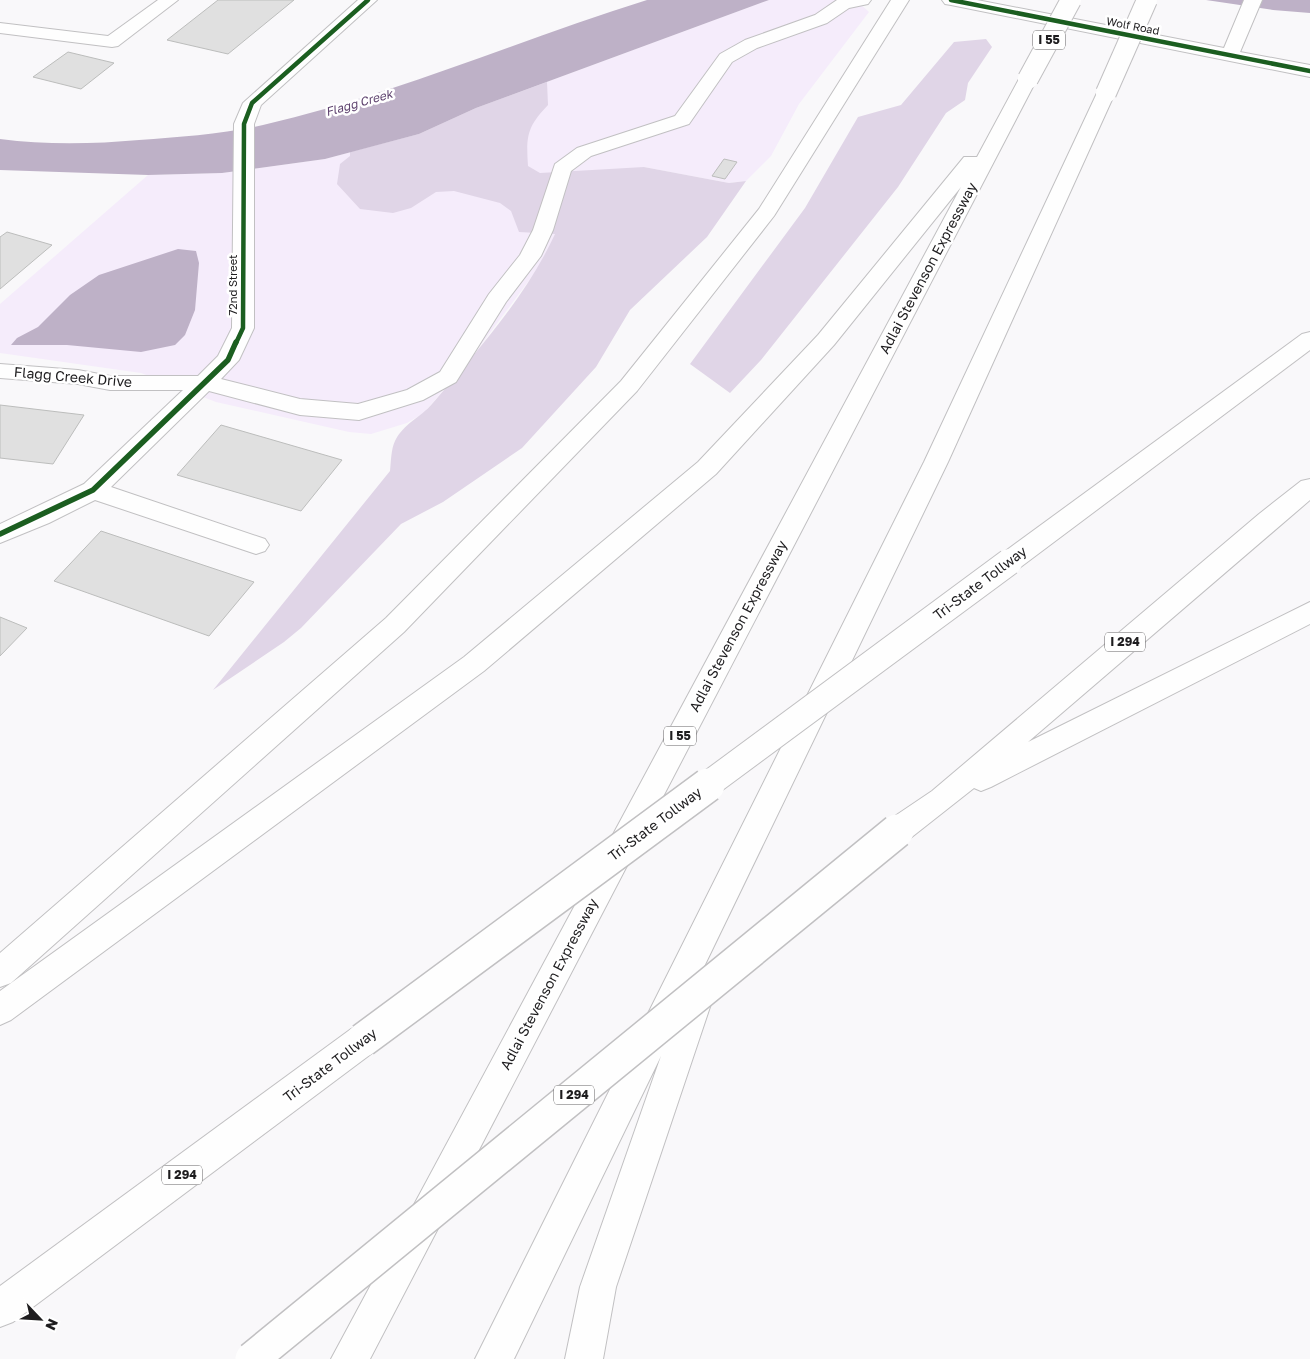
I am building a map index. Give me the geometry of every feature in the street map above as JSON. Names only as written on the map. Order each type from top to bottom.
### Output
[{"type":"main road","points":[[0,28],[112,42],[169,0]]},
{"type":"main road","name":"72nd Street","points":[[0,534],[40,517],[93,490],[228,360],[243,328],[244,124],[252,103],[368,0]]},
{"type":"main road","name":"Flagg Creek Drive","points":[[0,371],[78,377],[110,383],[206,383],[300,407],[359,412],[415,395],[448,377],[497,300],[530,256],[543,230],[562,168],[584,152],[682,120],[726,58],[751,44],[821,19],[843,4],[862,0]]},
{"type":"main road","points":[[0,973],[395,625],[629,386],[768,212],[900,0]]},
{"type":"main road","name":"Wolf Road","points":[[951,0],[1310,71]]},
{"type":"main road","name":"Adlai Stevenson Expressway","points":[[350,1359],[1071,0]]},
{"type":"main road","points":[[494,1359],[936,462],[1147,0]]},
{"type":"main road","points":[[1230,55],[1253,0]]},
{"type":"main road","points":[[0,1010],[474,664],[707,468],[826,340],[1010,114]]},
{"type":"main road","name":"Tri-State Tollway","points":[[0,1309],[1310,338]]},
{"type":"main road","name":"I 294","points":[[252,1359],[897,831],[942,799],[1268,520],[1310,487]]},
{"type":"main road","points":[[93,490],[256,545]]},
{"type":"main road","points":[[942,799],[1310,612]]},
{"type":"main road","points":[[584,1359],[598,1287],[757,825]]},
{"type":"shaded area","points":[[769,0],[856,0],[869,12],[799,104],[771,156],[746,181],[729,183],[644,167],[542,263],[478,349],[424,413],[407,423],[371,434],[349,432],[216,402],[141,373],[0,353],[0,304],[148,175],[222,173],[325,159],[419,134],[476,108]]},
{"type":"shaded area","points":[[986,39],[992,47],[968,83],[965,100],[946,113],[898,187],[761,360],[730,393],[690,364],[805,208],[858,117],[901,105],[954,42]]},
{"type":"shaded area","points":[[547,82],[548,105],[529,132],[527,147],[528,166],[540,173],[644,167],[729,183],[746,181],[707,237],[630,310],[596,367],[522,448],[443,502],[401,524],[301,628],[284,642],[213,690],[390,471],[391,456],[398,435],[432,404],[500,323],[530,280],[555,234],[519,232],[511,211],[500,203],[454,191],[436,192],[411,208],[393,213],[360,209],[337,184],[340,164],[350,156],[350,152],[419,134],[476,108]]},
{"type":"water","name":"Flagg Creek","points":[[647,0],[769,0],[476,108],[419,134],[325,159],[222,173],[148,175],[0,170],[0,139],[52,143],[105,142],[201,135],[263,125],[312,113],[408,83]]},
{"type":"water","points":[[1206,0],[1310,0],[1310,13],[1273,10]]},
{"type":"water","points":[[178,249],[196,251],[199,263],[195,310],[185,335],[175,345],[141,352],[67,345],[11,345],[17,338],[38,327],[70,295],[99,275]]},
{"type":"building","points":[[218,0],[294,0],[228,54],[167,40]]},
{"type":"building","points":[[68,52],[114,63],[81,89],[33,77]]},
{"type":"building","points":[[724,159],[737,162],[725,179],[712,176]]},
{"type":"building","points":[[7,232],[52,245],[0,289],[0,237]]},
{"type":"building","points":[[0,405],[84,415],[53,464],[0,458]]},
{"type":"building","points":[[221,425],[342,460],[301,511],[177,475]]},
{"type":"building","points":[[101,531],[254,582],[209,636],[54,581]]},
{"type":"building","points":[[0,617],[27,628],[0,656]]},
{"type":"cycle path","points":[[0,534],[40,517],[93,490],[228,360],[243,328],[244,124],[252,103],[368,0]]},
{"type":"cycle path","points":[[951,0],[1310,71]]}]
